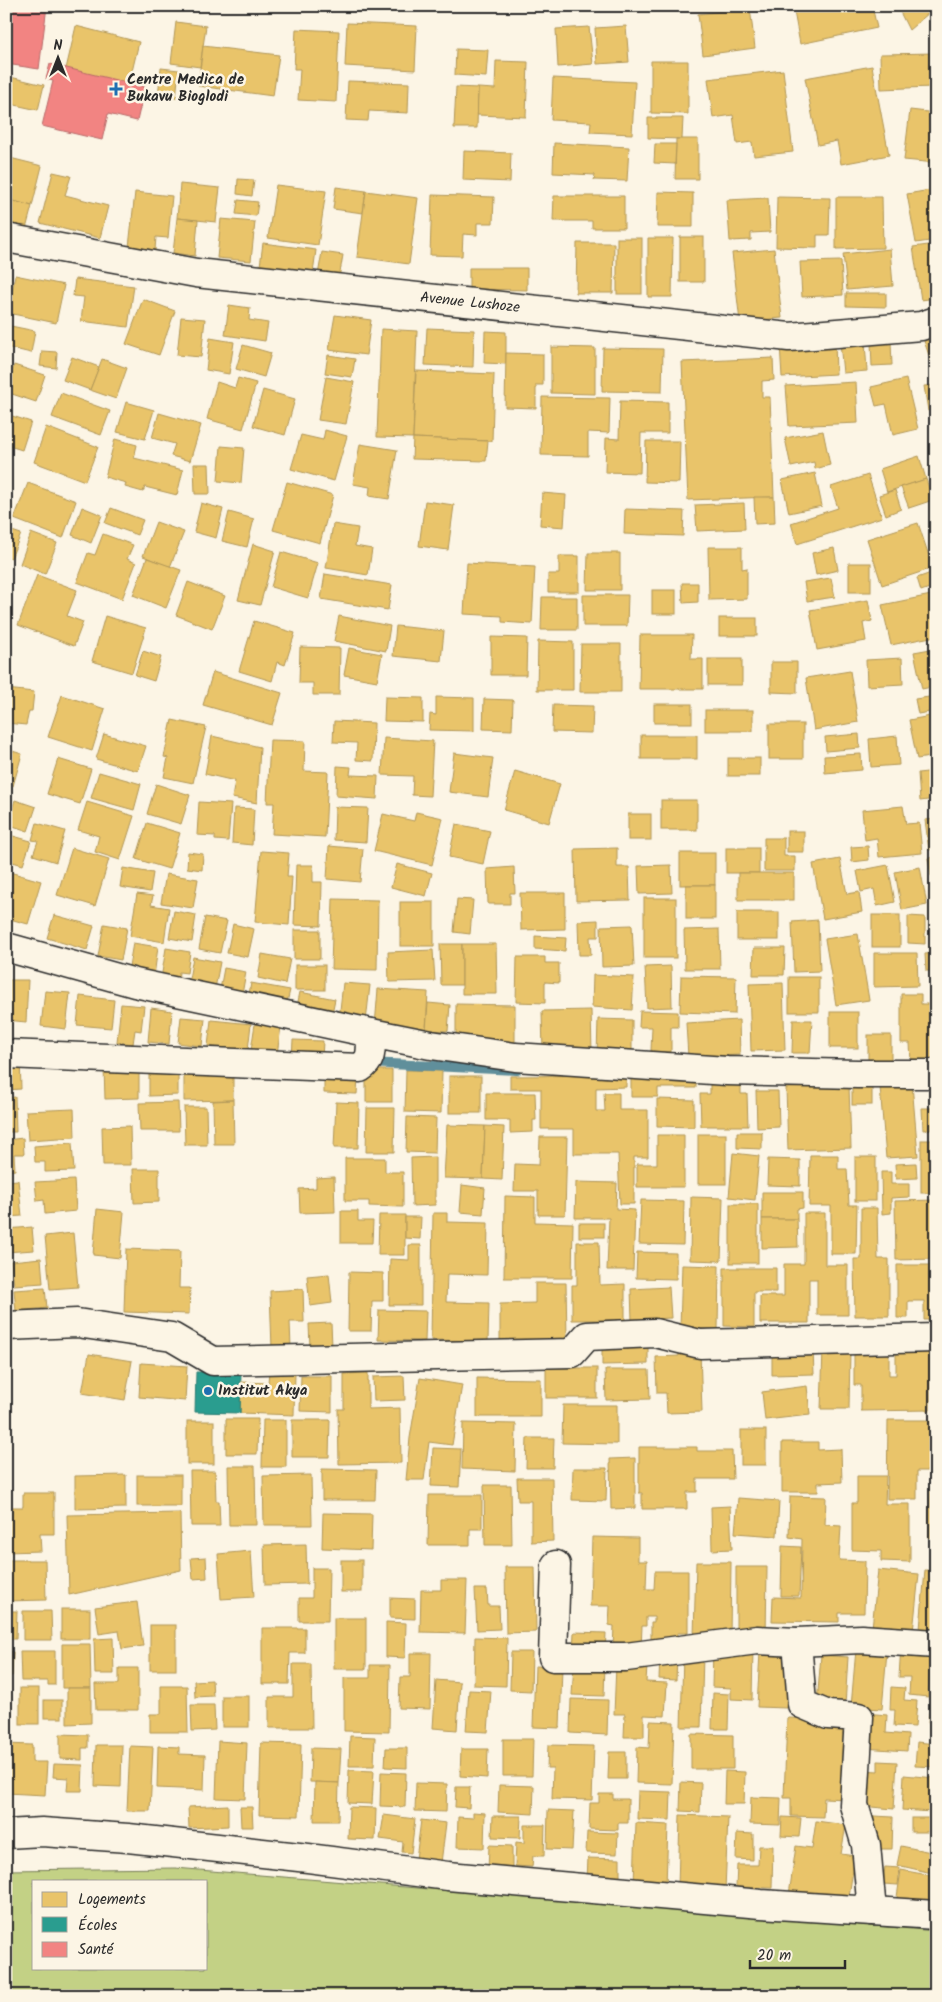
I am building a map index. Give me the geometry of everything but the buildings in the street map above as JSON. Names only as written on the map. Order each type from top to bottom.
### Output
[{"type":"street","name":"Avenue Lushoze","points":[[6,238],[196,273],[789,336],[921,326],[936,321]]},
{"type":"street","points":[[6,946],[135,983],[431,1045],[515,1057],[727,1071],[936,1074]]},
{"type":"street","points":[[6,1054],[360,1068],[368,1063],[370,1058],[371,1033]]},
{"type":"street","points":[[6,1326],[77,1323],[172,1337],[213,1361],[572,1352],[587,1336],[654,1333],[700,1344],[936,1338]]},
{"type":"street","points":[[556,1565],[553,1657],[626,1657],[757,1640],[797,1642],[861,1639],[936,1644]]},
{"type":"street","points":[[797,1642],[802,1704],[828,1715],[859,1718],[854,1805],[866,1845],[872,1911]]},
{"type":"street","points":[[6,1834],[42,1832],[128,1838],[448,1876],[761,1904],[936,1915]]},
{"type":"green space","points":[[175,1868],[936,1931],[936,1996],[6,1996],[6,1870]]},
{"type":"waterway","points":[[369,1063],[517,1070]]},
{"type":"place","name":"Centre Medica de Bukavu Bioglodi","points":[[116,89]]},
{"type":"place","name":"Institut Akya","points":[[208,1391]]}]
